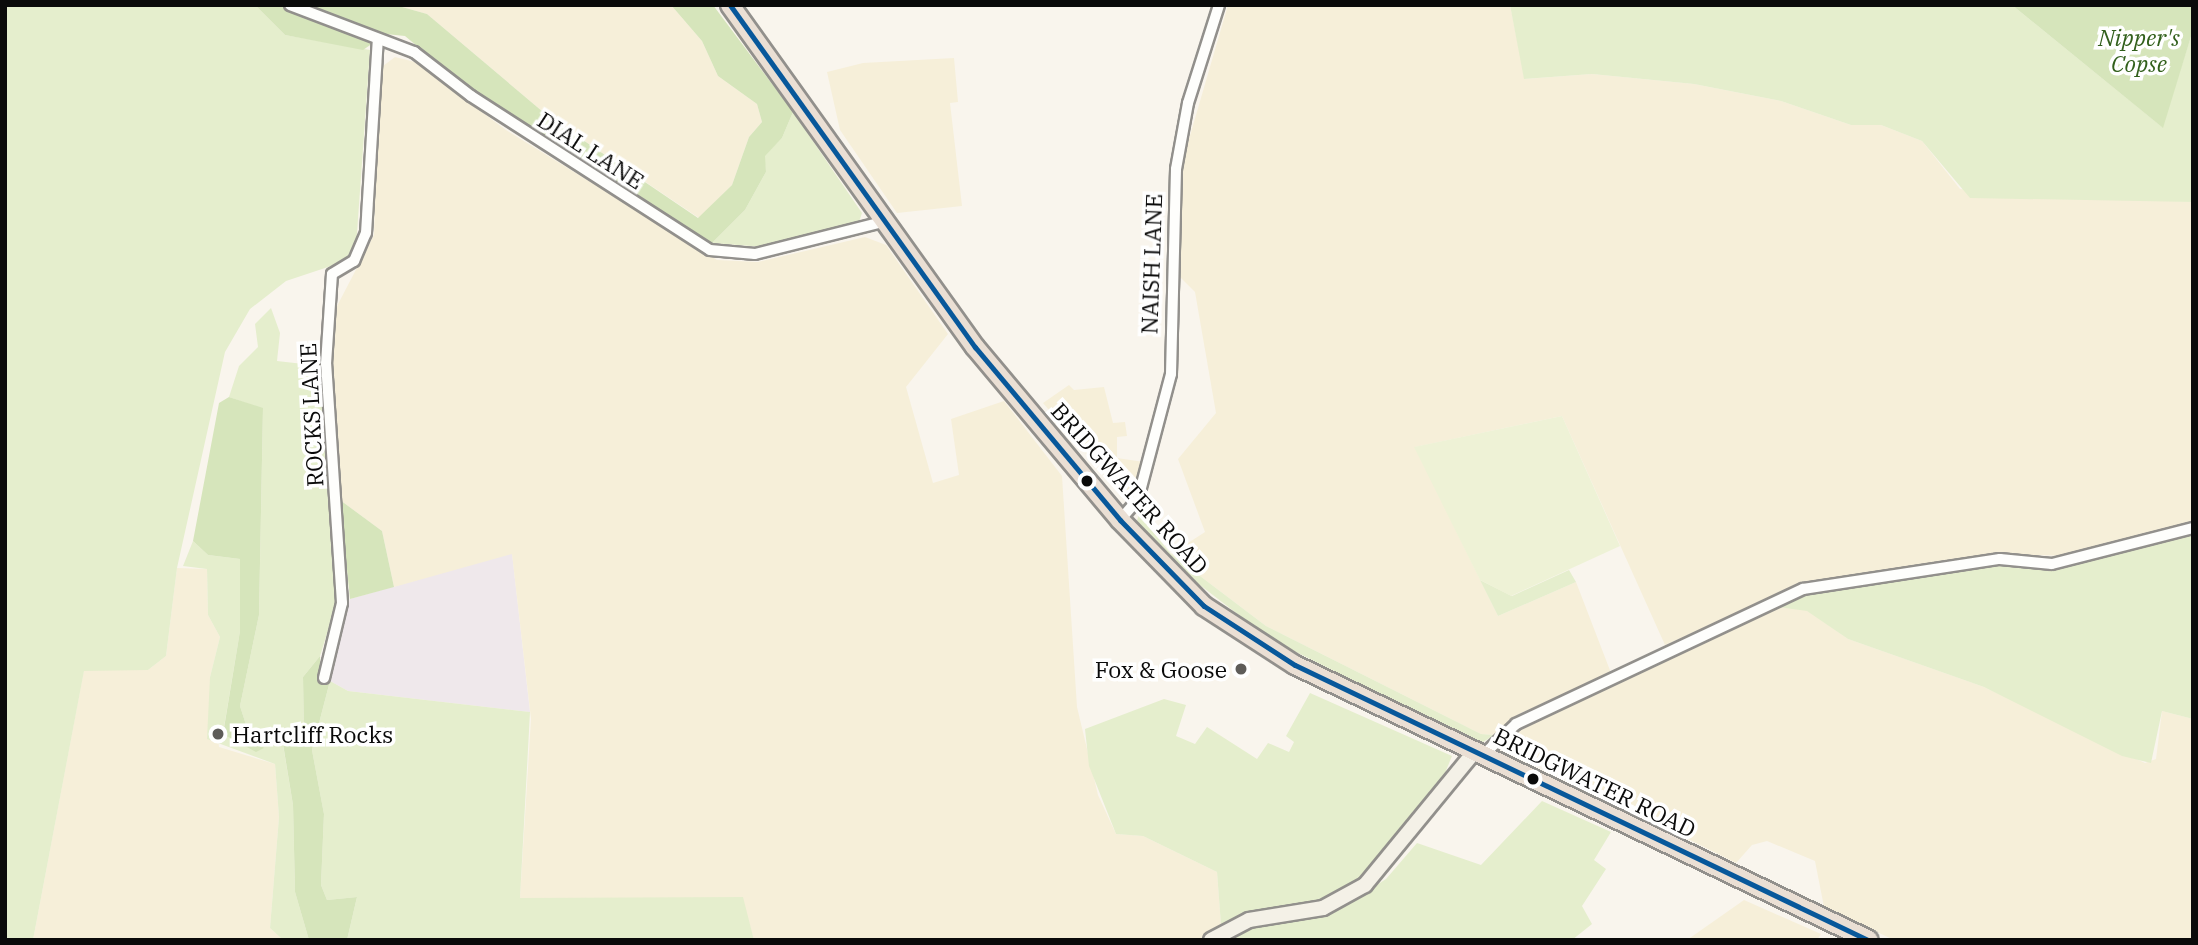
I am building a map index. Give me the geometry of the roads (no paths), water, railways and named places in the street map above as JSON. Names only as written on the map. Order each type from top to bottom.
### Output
[{"type":"highway","name":"BRIDGWATER ROAD","points":[[730,5],[975,346],[1120,520],[1183,588],[1245,635],[1479,753],[1869,940]]},
{"type":"main road","points":[[1211,940],[1249,920],[1323,908],[1358,890],[1394,856],[1479,753]]},
{"type":"street","name":"DIAL LANE","points":[[290,5],[414,52],[471,96],[710,250],[755,254],[886,220]]},
{"type":"street","name":"NAISH LANE","points":[[1120,520],[1138,499],[1171,374],[1176,169],[1219,5]]},
{"type":"street","name":"ROCKS LANE","points":[[324,678],[342,603],[326,364],[332,274],[354,261],[366,233],[377,39]]},
{"type":"street","points":[[1479,753],[1516,724],[1803,589],[2000,559],[2052,565],[2193,528]]},
{"type":"place","name":"Fox & Goose","points":[[1241,669]]},
{"type":"place","name":"Hartcliff Rocks","points":[[218,734]]},
{"type":"park label","name":"Nipper's Copse","points":[[2139,50]]}]
